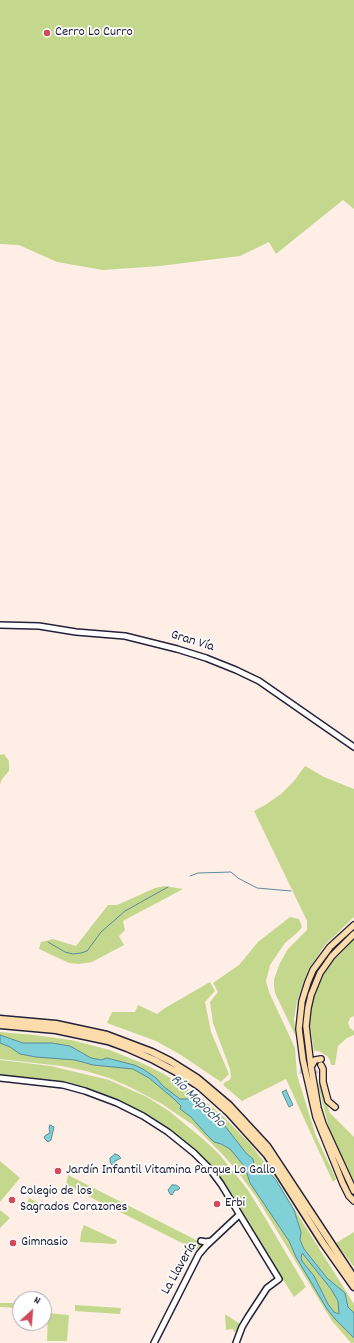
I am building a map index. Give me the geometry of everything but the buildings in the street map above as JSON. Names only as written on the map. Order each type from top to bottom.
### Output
[{"type":"highway","points":[[0,1019],[56,1024],[118,1038],[166,1059],[205,1084],[237,1113],[267,1146],[351,1279],[354,1288]]},
{"type":"highway","points":[[0,1025],[70,1032],[113,1043],[136,1051],[159,1062],[200,1087],[234,1118],[267,1155],[351,1279]]},
{"type":"main road","points":[[354,925],[330,947],[310,976],[303,994],[299,1017],[299,1037],[318,1122],[342,1184],[349,1196],[354,1201]]},
{"type":"main road","points":[[312,1091],[306,1017],[309,1001],[320,973],[332,956],[354,934]]},
{"type":"main road","points":[[309,1053],[321,1059],[314,1060],[311,1067]]},
{"type":"main road","points":[[321,1065],[323,1069],[323,1082],[328,1102],[335,1107]]},
{"type":"main road","points":[[302,1074],[312,1091],[323,1124],[354,1191]]},
{"type":"main road","points":[[312,1091],[316,1074]]},
{"type":"street","name":"Gran Vía","points":[[0,625],[39,626],[76,632],[125,636],[206,658],[259,680],[354,747]]},
{"type":"street","points":[[0,1078],[57,1084],[75,1088],[111,1100],[144,1116],[175,1137],[206,1165],[221,1184],[279,1279],[270,1284],[243,1323],[236,1343]]},
{"type":"street","name":"La Llavería","points":[[154,1343],[197,1258],[239,1215]]},
{"type":"street","points":[[201,1241],[211,1242]]},
{"type":"green space","points":[[0,0],[354,0],[354,209],[343,200],[276,254],[269,242],[240,256],[160,266],[103,270],[57,262],[19,245],[0,244]]},
{"type":"green space","points":[[4,754],[9,761],[9,771],[2,779],[0,784],[0,755]]},
{"type":"green space","points":[[305,766],[324,777],[354,789],[354,917],[325,945],[308,970],[297,1001],[294,1019],[296,1037],[275,993],[274,979],[280,963],[288,949],[307,930],[307,921],[254,811],[281,794],[294,781]]},
{"type":"green space","points":[[165,886],[183,889],[123,921],[125,930],[119,936],[124,945],[92,962],[79,964],[69,963],[39,949],[41,942],[53,939],[76,946],[108,905],[117,905],[155,888]]},
{"type":"green space","points":[[290,917],[299,919],[302,927],[285,943],[270,965],[266,981],[269,992],[295,1048],[297,1075],[316,1136],[336,1179],[333,1182],[286,1079],[242,1101],[223,1085],[225,1082],[230,1080],[231,1076],[230,1069],[213,1023],[210,1002],[218,992],[213,983],[239,965],[258,942]]},
{"type":"green space","points":[[354,938],[354,1016],[350,1018],[348,1023],[350,1028],[354,1031],[354,1035],[347,1038],[338,1046],[335,1065],[331,1065],[327,1056],[318,1051],[314,1051],[310,1025],[311,1003],[318,984],[325,971],[337,955]]},
{"type":"green space","points":[[210,982],[215,991],[205,1002],[211,1032],[229,1074],[221,1082],[181,1055],[156,1041],[107,1023],[112,1012],[135,1012],[138,1005],[157,1014]]},
{"type":"green space","points":[[0,1032],[71,1040],[110,1050],[164,1074],[200,1097],[224,1117],[251,1145],[268,1167],[354,1304],[354,1343],[351,1343],[332,1321],[257,1198],[238,1172],[193,1125],[162,1104],[109,1078],[86,1071],[61,1066],[0,1059]]},
{"type":"green space","points":[[0,1060],[51,1066],[109,1080],[147,1097],[169,1111],[219,1154],[248,1190],[306,1287],[294,1297],[251,1229],[199,1155],[175,1134],[157,1121],[139,1111],[95,1092],[65,1083],[0,1076]]},
{"type":"green space","points":[[320,1082],[330,1113],[354,1137],[354,1181],[330,1132],[318,1085]]},
{"type":"green space","points":[[0,1161],[20,1178],[0,1202]]},
{"type":"green space","points":[[68,1175],[202,1243],[202,1248],[198,1249],[188,1246],[66,1185]]},
{"type":"green space","points":[[29,1198],[41,1204],[38,1213],[26,1207]]},
{"type":"green space","points":[[0,1210],[10,1218],[0,1228]]},
{"type":"green space","points":[[84,1225],[116,1240],[117,1242],[115,1244],[80,1242]]},
{"type":"green space","points":[[354,1232],[354,1267],[336,1243]]},
{"type":"green space","points":[[0,1303],[12,1303],[12,1308],[0,1307]]},
{"type":"green space","points":[[75,1305],[121,1308],[120,1314],[75,1311]]},
{"type":"green space","points":[[52,1313],[69,1315],[67,1341],[47,1341],[47,1331],[52,1331]]},
{"type":"green space","points":[[225,1314],[240,1324],[238,1331],[234,1332],[233,1329],[226,1330]]},
{"type":"water","points":[[0,1035],[23,1043],[52,1043],[70,1046],[91,1058],[101,1060],[107,1058],[134,1065],[156,1078],[163,1086],[180,1099],[192,1099],[208,1109],[221,1121],[246,1153],[253,1159],[256,1169],[268,1171],[276,1180],[294,1210],[301,1232],[300,1240],[304,1249],[327,1278],[345,1293],[348,1307],[354,1313],[354,1338],[327,1309],[296,1257],[289,1241],[250,1183],[245,1167],[230,1149],[214,1142],[191,1117],[180,1109],[181,1106],[174,1099],[149,1078],[133,1069],[93,1065],[75,1060],[36,1057],[20,1054],[10,1047],[0,1043]],"holes":[[[302,1254],[331,1289],[338,1301],[339,1314],[334,1312],[328,1304],[314,1276],[302,1261]]]},
{"type":"water","points":[[286,1090],[293,1105],[289,1107],[282,1092]]},
{"type":"water","points":[[50,1125],[54,1127],[51,1140],[48,1142],[44,1137],[50,1133]]},
{"type":"water","points":[[115,1154],[121,1158],[115,1161],[114,1165],[112,1165],[110,1158]]},
{"type":"water","points":[[172,1185],[176,1185],[180,1188],[175,1190],[172,1195],[168,1190]]},
{"type":"waterway","points":[[190,876],[198,873],[231,872],[238,878],[257,888],[291,891]]},
{"type":"waterway","points":[[48,942],[65,952],[73,954],[87,951],[101,932],[125,911],[168,887]]},
{"type":"tunnel","points":[[302,1074],[303,1068],[307,1065],[315,1062],[321,1065]]},
{"type":"tunnel","points":[[309,1065],[314,1069],[316,1074]]},
{"type":"place","name":"Cerro Lo Curro","points":[[47,33]]},
{"type":"place","name":"Jardín Infantil Vitamina Parque Lo Gallo","points":[[58,1171]]},
{"type":"place","name":"Colegio de los Sagrados Corazones","points":[[12,1200]]},
{"type":"place","name":"Erbi","points":[[217,1204]]},
{"type":"place","name":"Gimnasio","points":[[13,1243]]},
{"type":"water label","name":"Río Mapocho","points":[[197,1102]]}]
